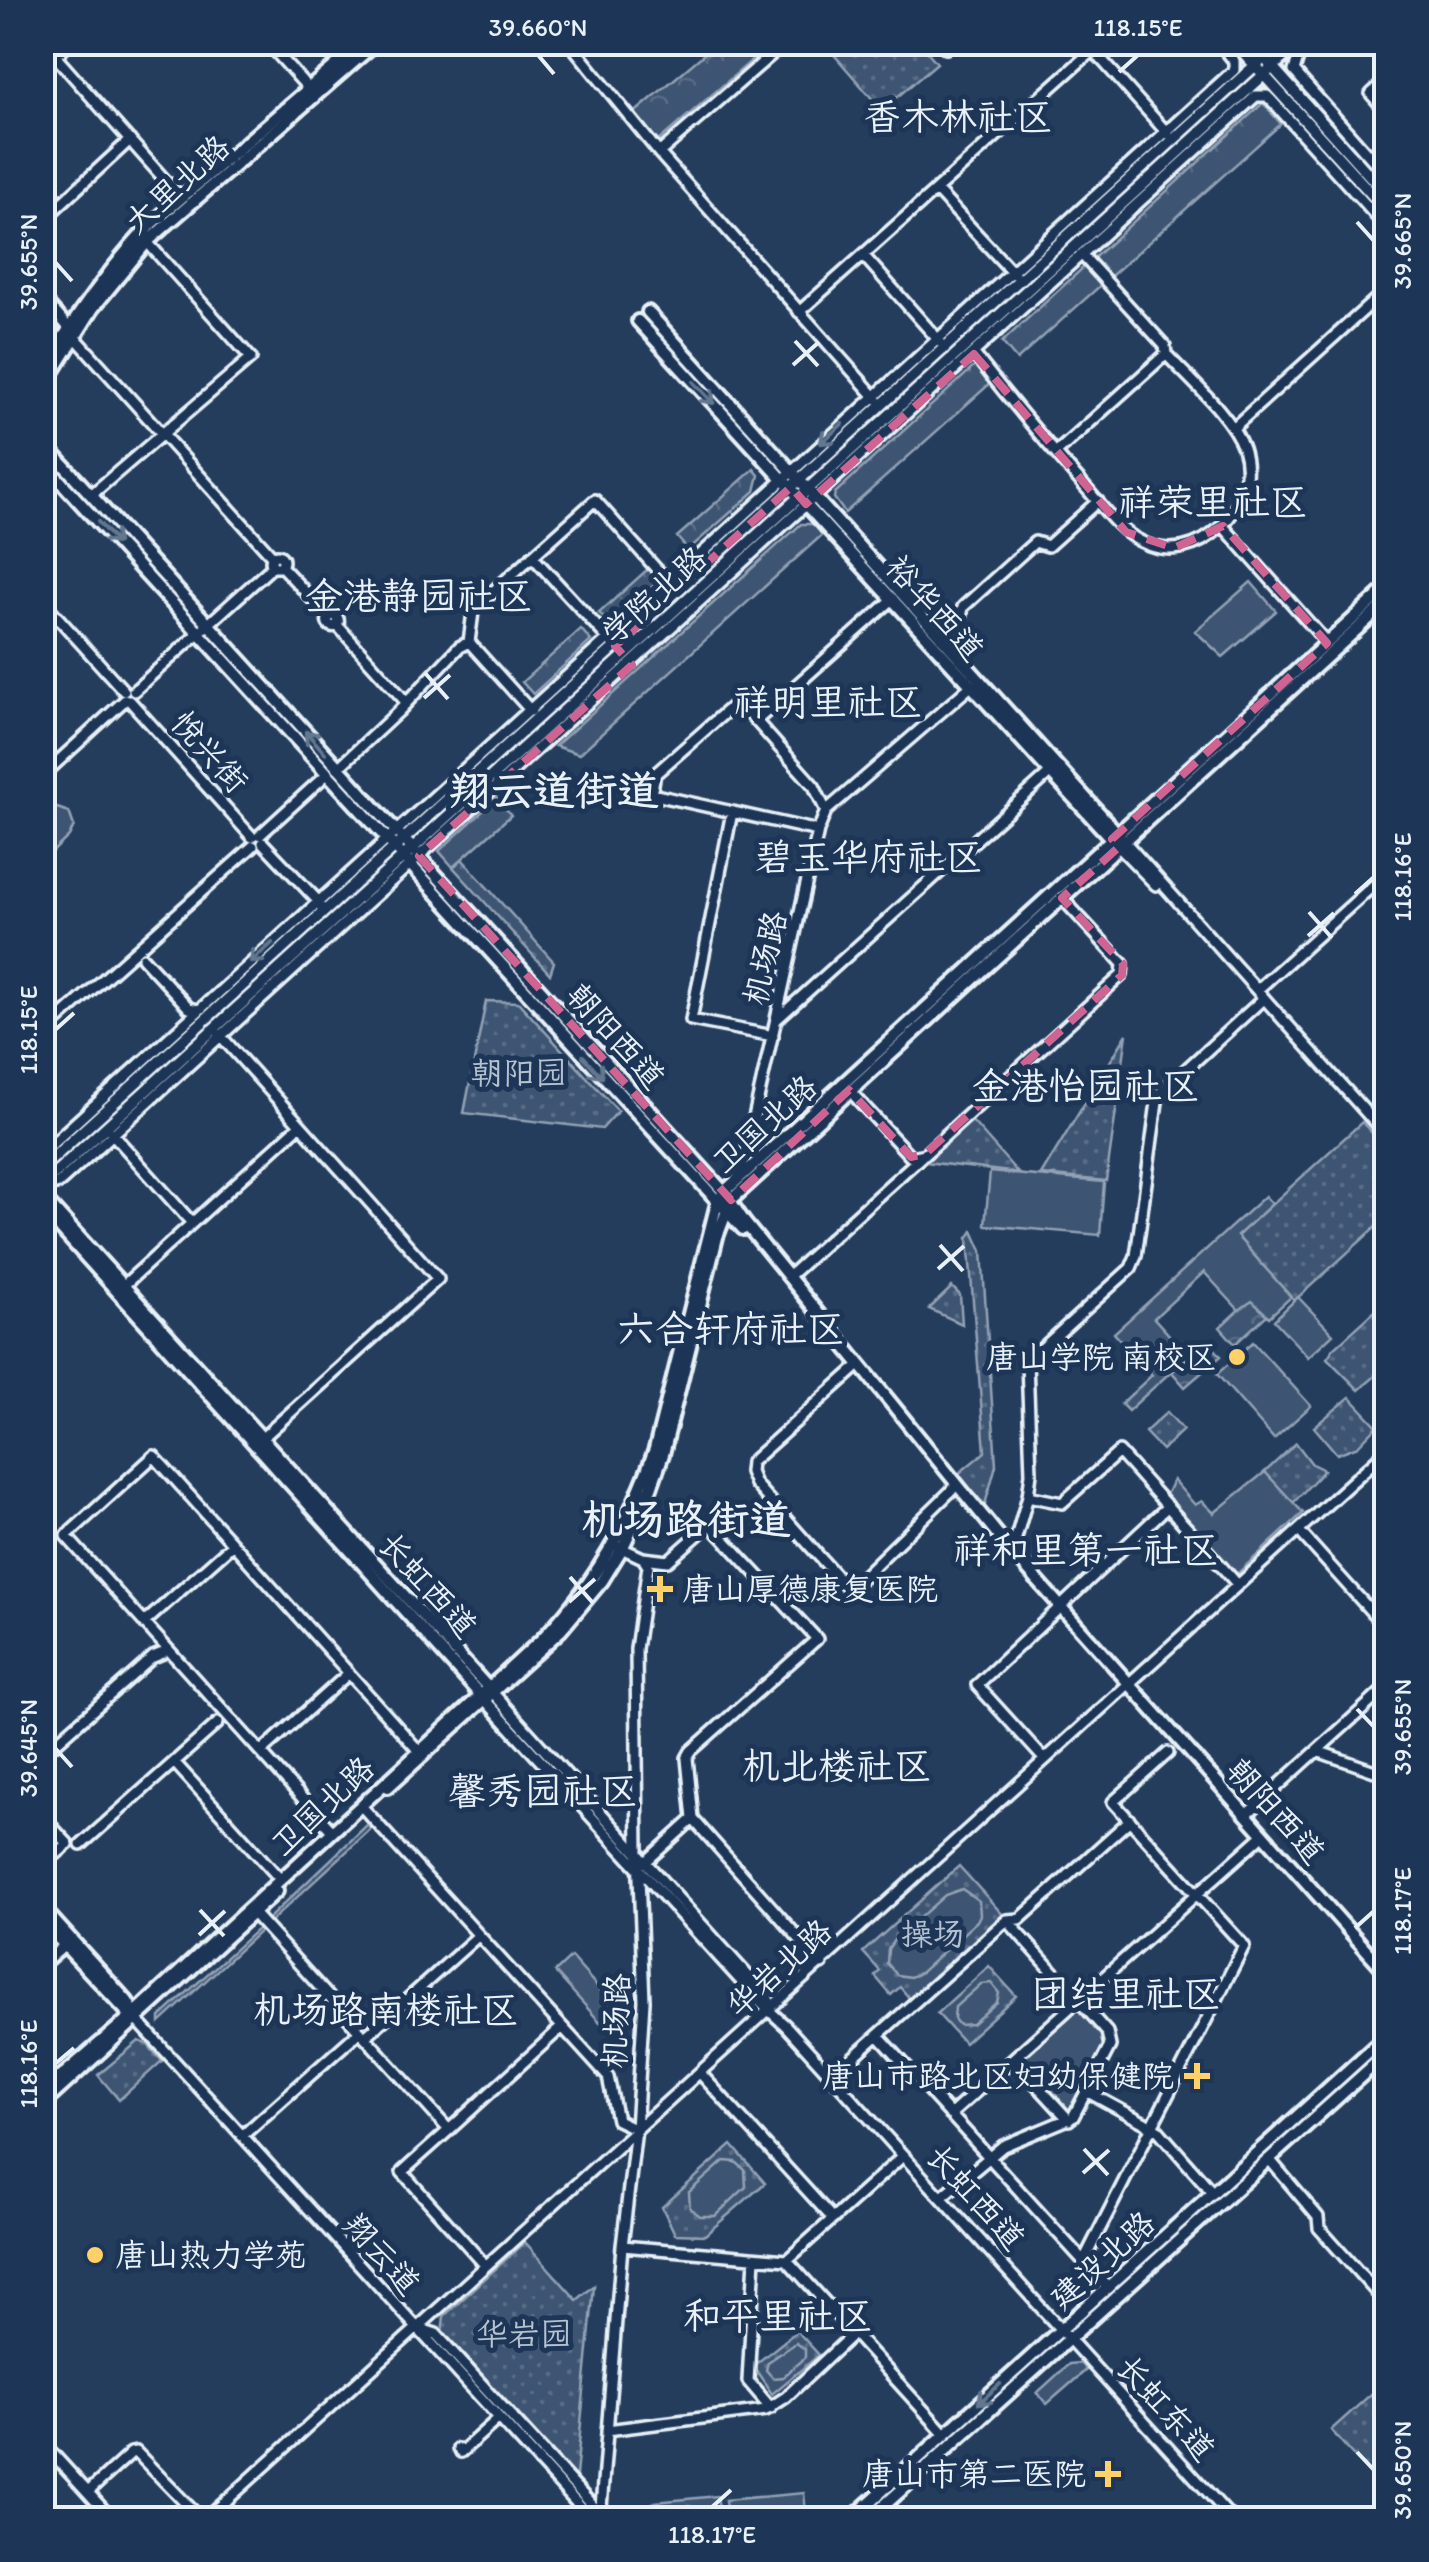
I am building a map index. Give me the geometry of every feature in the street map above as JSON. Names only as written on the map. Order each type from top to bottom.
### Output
[{"type":"main road","name":"大里北路","points":[[42,390],[72,332],[124,252],[363,42]]},
{"type":"main road","name":"大里北路","points":[[42,372],[147,242],[377,42]]},
{"type":"main road","points":[[1234,42],[1260,62],[1385,190]]},
{"type":"main road","points":[[1250,42],[1260,62]]},
{"type":"main road","name":"学院北路","points":[[42,1168],[411,857],[628,661],[800,488],[878,401],[1170,136],[1281,42]]},
{"type":"main road","name":"学院北路","points":[[42,1190],[110,1130],[319,906],[672,587],[800,488],[1032,294],[1300,42]]},
{"type":"main road","points":[[1269,71],[1386,210]]},
{"type":"main road","points":[[1016,276],[1032,294]]},
{"type":"main road","name":"裕华西道","points":[[648,312],[893,599],[938,641],[971,686],[1118,840]]},
{"type":"main road","name":"裕华西道","points":[[638,321],[800,488],[1118,840]]},
{"type":"main road","name":"朝阳西道","points":[[42,442],[209,624],[332,772]]},
{"type":"main road","name":"朝阳西道","points":[[42,461],[395,839],[744,1223],[1058,1608]]},
{"type":"main road","name":"卫国北路","points":[[724,1202],[1062,898],[1118,840],[1386,589]]},
{"type":"main road","name":"卫国北路","points":[[42,2094],[253,1914],[486,1694],[556,1624],[618,1547],[655,1449],[724,1202],[736,1185],[1386,603]]},
{"type":"main road","points":[[611,643],[628,661]]},
{"type":"main road","name":"长虹西道","points":[[42,1190],[259,1441],[486,1694]]},
{"type":"main road","name":"朝阳西道","points":[[724,1202],[953,1489],[1119,1679],[1128,1684],[1386,1972]]},
{"type":"main road","name":"长虹西道","points":[[42,1208],[259,1441]]},
{"type":"main road","name":"卫国北路","points":[[42,2105],[331,1830],[486,1694]]},
{"type":"main road","name":"翔云道","points":[[42,1908],[134,2016]]},
{"type":"main road","name":"翔云道","points":[[42,1921],[134,2016]]},
{"type":"main road","name":"建设北路","points":[[868,2520],[1066,2334],[1108,2288],[1386,2036]]},
{"type":"main road","name":"建设北路","points":[[847,2520],[1386,2054]]},
{"type":"street","points":[[42,69],[72,42]]},
{"type":"street","points":[[270,42],[308,88]]},
{"type":"street","points":[[569,42],[658,153],[878,401]]},
{"type":"street","points":[[658,153],[786,42]]},
{"type":"street","points":[[799,312],[1090,46],[1170,136],[1234,70],[1234,61],[1219,42]]},
{"type":"street","points":[[1315,42],[1298,58],[1294,71],[1386,175]]},
{"type":"street","points":[[56,57],[181,198]]},
{"type":"street","points":[[1386,80],[1371,94],[1386,111]]},
{"type":"street","points":[[800,488],[974,354],[1032,294],[1082,255],[1256,96],[1267,96],[1386,228]]},
{"type":"street","points":[[42,221],[130,140]]},
{"type":"street","points":[[936,190],[1016,276]]},
{"type":"street","points":[[91,495],[251,358],[147,242]]},
{"type":"street","points":[[863,255],[941,343]]},
{"type":"street","points":[[974,354],[1126,532],[1148,545],[1160,547],[1189,544],[1222,526],[1239,504],[1247,476],[1242,443],[1166,354],[1165,346],[1082,255]]},
{"type":"street","points":[[1233,428],[1386,290]]},
{"type":"street","points":[[42,300],[276,563],[406,702]]},
{"type":"street","points":[[1056,453],[1166,354]]},
{"type":"street","points":[[533,713],[469,642],[473,612],[532,556],[595,500],[672,587]]},
{"type":"street","points":[[938,641],[961,618],[963,607],[1035,542],[1048,546],[1098,501]]},
{"type":"street","points":[[1222,526],[1327,643]]},
{"type":"street","points":[[532,556],[611,643]]},
{"type":"street","points":[[42,774],[276,563]]},
{"type":"street","points":[[756,721],[893,599]]},
{"type":"street","name":"悦兴街","points":[[42,600],[319,906]]},
{"type":"street","points":[[42,1034],[332,772],[459,647],[469,642]]},
{"type":"street","name":"机场路","points":[[736,1185],[818,831],[826,811],[971,686]]},
{"type":"street","points":[[818,831],[651,794],[654,777],[738,700],[814,786],[826,811]]},
{"type":"street","points":[[777,1018],[1050,772]]},
{"type":"street","points":[[732,812],[691,1020],[772,1036]]},
{"type":"street","name":"裕华西道","points":[[1118,840],[1386,1135]]},
{"type":"street","points":[[1012,1552],[1031,1473],[1026,1362],[1131,1268],[1136,1256],[1158,1095],[1386,874]]},
{"type":"street","points":[[788,1278],[1122,976],[1123,964],[1062,898]]},
{"type":"street","points":[[143,958],[144,944]]},
{"type":"street","points":[[130,956],[143,958],[189,1008],[210,1023],[438,1279],[259,1441]]},
{"type":"street","points":[[42,1153],[210,1023]]},
{"type":"street","points":[[849,1090],[911,1157],[924,1154]]},
{"type":"street","points":[[124,1285],[300,1125]]},
{"type":"street","points":[[110,1130],[192,1223]]},
{"type":"street","points":[[855,1369],[751,1462],[755,1484],[849,1590],[953,1489]]},
{"type":"street","name":"华岩北路","points":[[204,2520],[1386,1451]]},
{"type":"street","points":[[1028,1496],[1062,1503],[1118,1452],[1238,1585]]},
{"type":"street","points":[[331,1830],[66,1536],[154,1456],[418,1750]]},
{"type":"street","points":[[1044,1759],[977,1685],[1168,1506]]},
{"type":"street","points":[[618,1547],[643,1558],[668,1562],[710,1524],[817,1639],[686,1758],[692,1818],[822,1964]]},
{"type":"street","points":[[1299,1531],[1386,1628]]},
{"type":"street","points":[[144,1623],[233,1544]]},
{"type":"street","name":"机场路","points":[[596,2519],[636,2129],[645,1983],[638,1848],[636,1650],[648,1566],[643,1558]]},
{"type":"street","points":[[42,1755],[153,1657],[164,1652]]},
{"type":"street","points":[[261,1752],[349,1673]]},
{"type":"street","points":[[1246,1815],[1386,1688]]},
{"type":"street","name":"长虹西道","points":[[486,1694],[638,1848],[768,1997],[771,2009]]},
{"type":"street","name":"长虹西道","points":[[486,1694],[639,1871],[762,2004],[771,2009],[1066,2334]]},
{"type":"street","points":[[80,1845],[218,1723]]},
{"type":"street","points":[[1317,1751],[1386,1775]]},
{"type":"street","points":[[1084,2260],[1244,1946],[1114,1802],[1168,1753]]},
{"type":"street","points":[[174,1762],[280,1879]]},
{"type":"street","points":[[364,1808],[608,2077],[618,2120],[636,2129]]},
{"type":"street","points":[[42,1816],[68,1844],[42,1866]]},
{"type":"street","points":[[650,1858],[692,1818]]},
{"type":"street","points":[[832,2076],[1007,1920],[1020,1919],[1130,1820]]},
{"type":"street","points":[[950,2115],[1263,1835]]},
{"type":"street","points":[[638,1848],[771,1995],[771,2009]]},
{"type":"street","points":[[253,1914],[449,2130]]},
{"type":"street","points":[[942,2197],[1003,2146],[1069,2120],[1110,2040],[1080,2000],[1007,1920]]},
{"type":"street","points":[[242,2136],[479,1935]]},
{"type":"street","points":[[42,1965],[65,1945]]},
{"type":"street","name":"翔云道","points":[[134,2016],[498,2418],[596,2519]]},
{"type":"street","points":[[485,2265],[402,2172],[562,2026]]},
{"type":"street","points":[[878,2035],[1108,2288]]},
{"type":"street","points":[[1013,2060],[1069,2120]]},
{"type":"street","points":[[42,2065],[56,2081]]},
{"type":"street","points":[[700,2072],[833,2219]]},
{"type":"street","points":[[1086,2091],[1152,2126],[1213,2193]]},
{"type":"street","points":[[788,2260],[904,2155]]},
{"type":"street","points":[[1269,2159],[1318,2217],[1319,2228],[1386,2303]]},
{"type":"street","points":[[622,2246],[788,2260],[945,2434]]},
{"type":"street","points":[[755,2258],[748,2381],[771,2408]]},
{"type":"street","points":[[415,2327],[436,2334],[593,2506],[596,2519]]},
{"type":"street","points":[[607,2430],[771,2408],[854,2334]]},
{"type":"street","name":"长虹东道","points":[[1066,2334],[1233,2520]]},
{"type":"street","points":[[458,2450],[461,2452],[498,2418]]},
{"type":"street","points":[[42,2442],[112,2520]]},
{"type":"street","points":[[88,2492],[131,2452],[136,2452],[204,2520]]},
{"type":"street","points":[[816,2520],[847,2520]]},
{"type":"highlighted area","points":[[974,354],[1126,532],[1174,548],[1223,526],[1327,643],[1112,839],[1119,847],[1062,898],[1123,964],[1122,975],[925,1154],[911,1157],[849,1090],[731,1200],[419,856],[632,665],[615,646],[791,487],[806,504]]},
{"type":"green space","points":[[717,43],[772,43],[656,143],[632,115]]},
{"type":"green space","points":[[824,43],[920,43],[937,63],[882,110]]},
{"type":"green space","points":[[1263,103],[1281,124],[1017,360],[1002,342]]},
{"type":"green space","points":[[977,364],[993,381],[845,513],[834,498],[835,493]]},
{"type":"green space","points":[[754,469],[759,475],[755,491],[688,550],[677,537]]},
{"type":"green space","points":[[801,524],[814,524],[822,535],[579,754],[555,746]]},
{"type":"green space","points":[[649,568],[660,580],[610,624],[599,613]]},
{"type":"green space","points":[[1251,582],[1276,611],[1223,657],[1195,631]]},
{"type":"green space","points":[[581,629],[591,641],[533,694],[522,682]]},
{"type":"green space","points":[[497,798],[511,815],[453,867],[439,851]]},
{"type":"green space","points":[[54,807],[69,812],[74,826],[43,861],[43,814]]},
{"type":"green space","points":[[462,859],[554,962],[550,974],[453,867]]},
{"type":"green space","name":"朝阳园","points":[[486,1001],[518,1002],[618,1111],[602,1129],[464,1113]]},
{"type":"green space","points":[[1127,1034],[1106,1181],[1041,1175]]},
{"type":"green space","points":[[972,1121],[1018,1173],[926,1162]]},
{"type":"green space","points":[[1362,1122],[1386,1149],[1386,1218],[1294,1301],[1237,1236]]},
{"type":"green space","points":[[990,1172],[1104,1182],[1100,1235],[985,1225]]},
{"type":"green space","points":[[1265,1196],[1272,1204],[1237,1236],[1291,1297],[1269,1317],[1252,1301],[1239,1310],[1204,1272],[1154,1318],[1188,1356],[1128,1411],[1121,1404],[1152,1375],[1114,1333]]},
{"type":"green space","points":[[973,1231],[982,1251],[996,1465],[984,1508],[958,1474],[985,1452],[968,1238]]},
{"type":"green space","points":[[952,1287],[960,1295],[962,1324],[929,1309]]},
{"type":"green space","points":[[1298,1297],[1333,1334],[1308,1357],[1274,1320]]},
{"type":"green space","points":[[1248,1301],[1255,1302],[1267,1315],[1235,1344],[1220,1327]]},
{"type":"green space","points":[[1386,1301],[1386,1367],[1359,1390],[1327,1358]]},
{"type":"green space","points":[[1207,1340],[1221,1356],[1185,1387],[1172,1372]]},
{"type":"green space","points":[[1253,1342],[1311,1406],[1274,1439],[1217,1374]]},
{"type":"green space","points":[[1350,1397],[1377,1426],[1358,1446],[1337,1454],[1314,1427]]},
{"type":"green space","points":[[1167,1412],[1183,1430],[1162,1450],[1145,1432]]},
{"type":"green space","points":[[1296,1443],[1312,1464],[1324,1470],[1293,1503],[1265,1472]]},
{"type":"green space","points":[[1265,1472],[1303,1513],[1237,1574],[1166,1495],[1173,1480],[1195,1505],[1202,1501],[1214,1513]]},
{"type":"green space","points":[[367,1825],[371,1829],[268,1924],[267,1920]]},
{"type":"green space","name":"操场","points":[[959,1866],[1003,1915],[910,1999],[900,1987],[891,1995],[875,1976],[880,1971],[863,1952]]},
{"type":"green space","points":[[962,1889],[979,1901],[977,1921],[920,1973],[910,1977],[897,1975],[887,1963],[888,1949],[894,1940],[945,1895]]},
{"type":"green space","points":[[258,1928],[262,1929],[160,2023],[160,2017]]},
{"type":"green space","points":[[571,1957],[616,2008],[600,2022],[555,1972]]},
{"type":"green space","name":"操场","points":[[989,1966],[1016,1996],[964,2043],[937,2013]]},
{"type":"green space","points":[[991,1983],[999,1993],[997,2002],[972,2024],[959,2025],[954,2019],[955,2007],[981,1984]]},
{"type":"green space","points":[[1077,2005],[1103,2035],[1105,2045],[1066,2113],[1018,2058]]},
{"type":"green space","points":[[139,2041],[162,2061],[119,2100],[98,2075]]},
{"type":"green space","points":[[732,2145],[765,2183],[705,2235],[675,2234],[662,2207]]},
{"type":"green space","points":[[724,2161],[736,2162],[745,2170],[746,2187],[715,2216],[700,2216],[690,2208],[689,2192]]},
{"type":"green space","name":"华岩园","points":[[525,2242],[577,2300],[594,2286],[575,2486],[442,2334],[444,2316]]},
{"type":"green space","points":[[797,2331],[819,2355],[772,2394],[753,2366]]},
{"type":"green space","points":[[796,2343],[805,2349],[805,2357],[783,2377],[773,2378],[766,2370],[768,2362]]},
{"type":"green space","points":[[1080,2363],[1086,2370],[1047,2404],[1037,2393],[1069,2364]]},
{"type":"green space","points":[[1371,2394],[1386,2396],[1386,2493],[1331,2430]]},
{"type":"green space","points":[[804,2493],[806,2514],[727,2519],[725,2500]]},
{"type":"green space","points":[[717,2496],[719,2508],[667,2513],[667,2519],[622,2519],[655,2502]]},
{"type":"place","name":"唐山学院 南校区","points":[[1237,1357]]},
{"type":"place","name":"唐山厚德康复医院","points":[[660,1589]]},
{"type":"place","name":"唐山市路北区妇幼保健院","points":[[1197,2076]]},
{"type":"place","name":"唐山热力学苑","points":[[95,2255]]},
{"type":"place","name":"唐山市第二医院","points":[[1108,2474]]},
{"type":"district","name":"香木林社区","points":[[958,117]]},
{"type":"district","name":"祥荣里社区","points":[[1213,502]]},
{"type":"district","name":"金港静园社区","points":[[419,596]]},
{"type":"district","name":"祥明里社区","points":[[828,702]]},
{"type":"district","name":"翔云道街道","points":[[554,790]]},
{"type":"district","name":"碧玉华府社区","points":[[869,857]]},
{"type":"district","name":"金港怡园社区","points":[[1086,1086]]},
{"type":"district","name":"六合轩府社区","points":[[731,1329]]},
{"type":"district","name":"机场路街道","points":[[686,1519]]},
{"type":"district","name":"祥和里第一社区","points":[[1086,1550]]},
{"type":"district","name":"机北楼社区","points":[[837,1766]]},
{"type":"district","name":"馨秀园社区","points":[[543,1791]]},
{"type":"district","name":"团结里社区","points":[[1126,1994]]},
{"type":"district","name":"机场路南楼社区","points":[[386,2010]]},
{"type":"district","name":"和平里社区","points":[[778,2316]]}]
